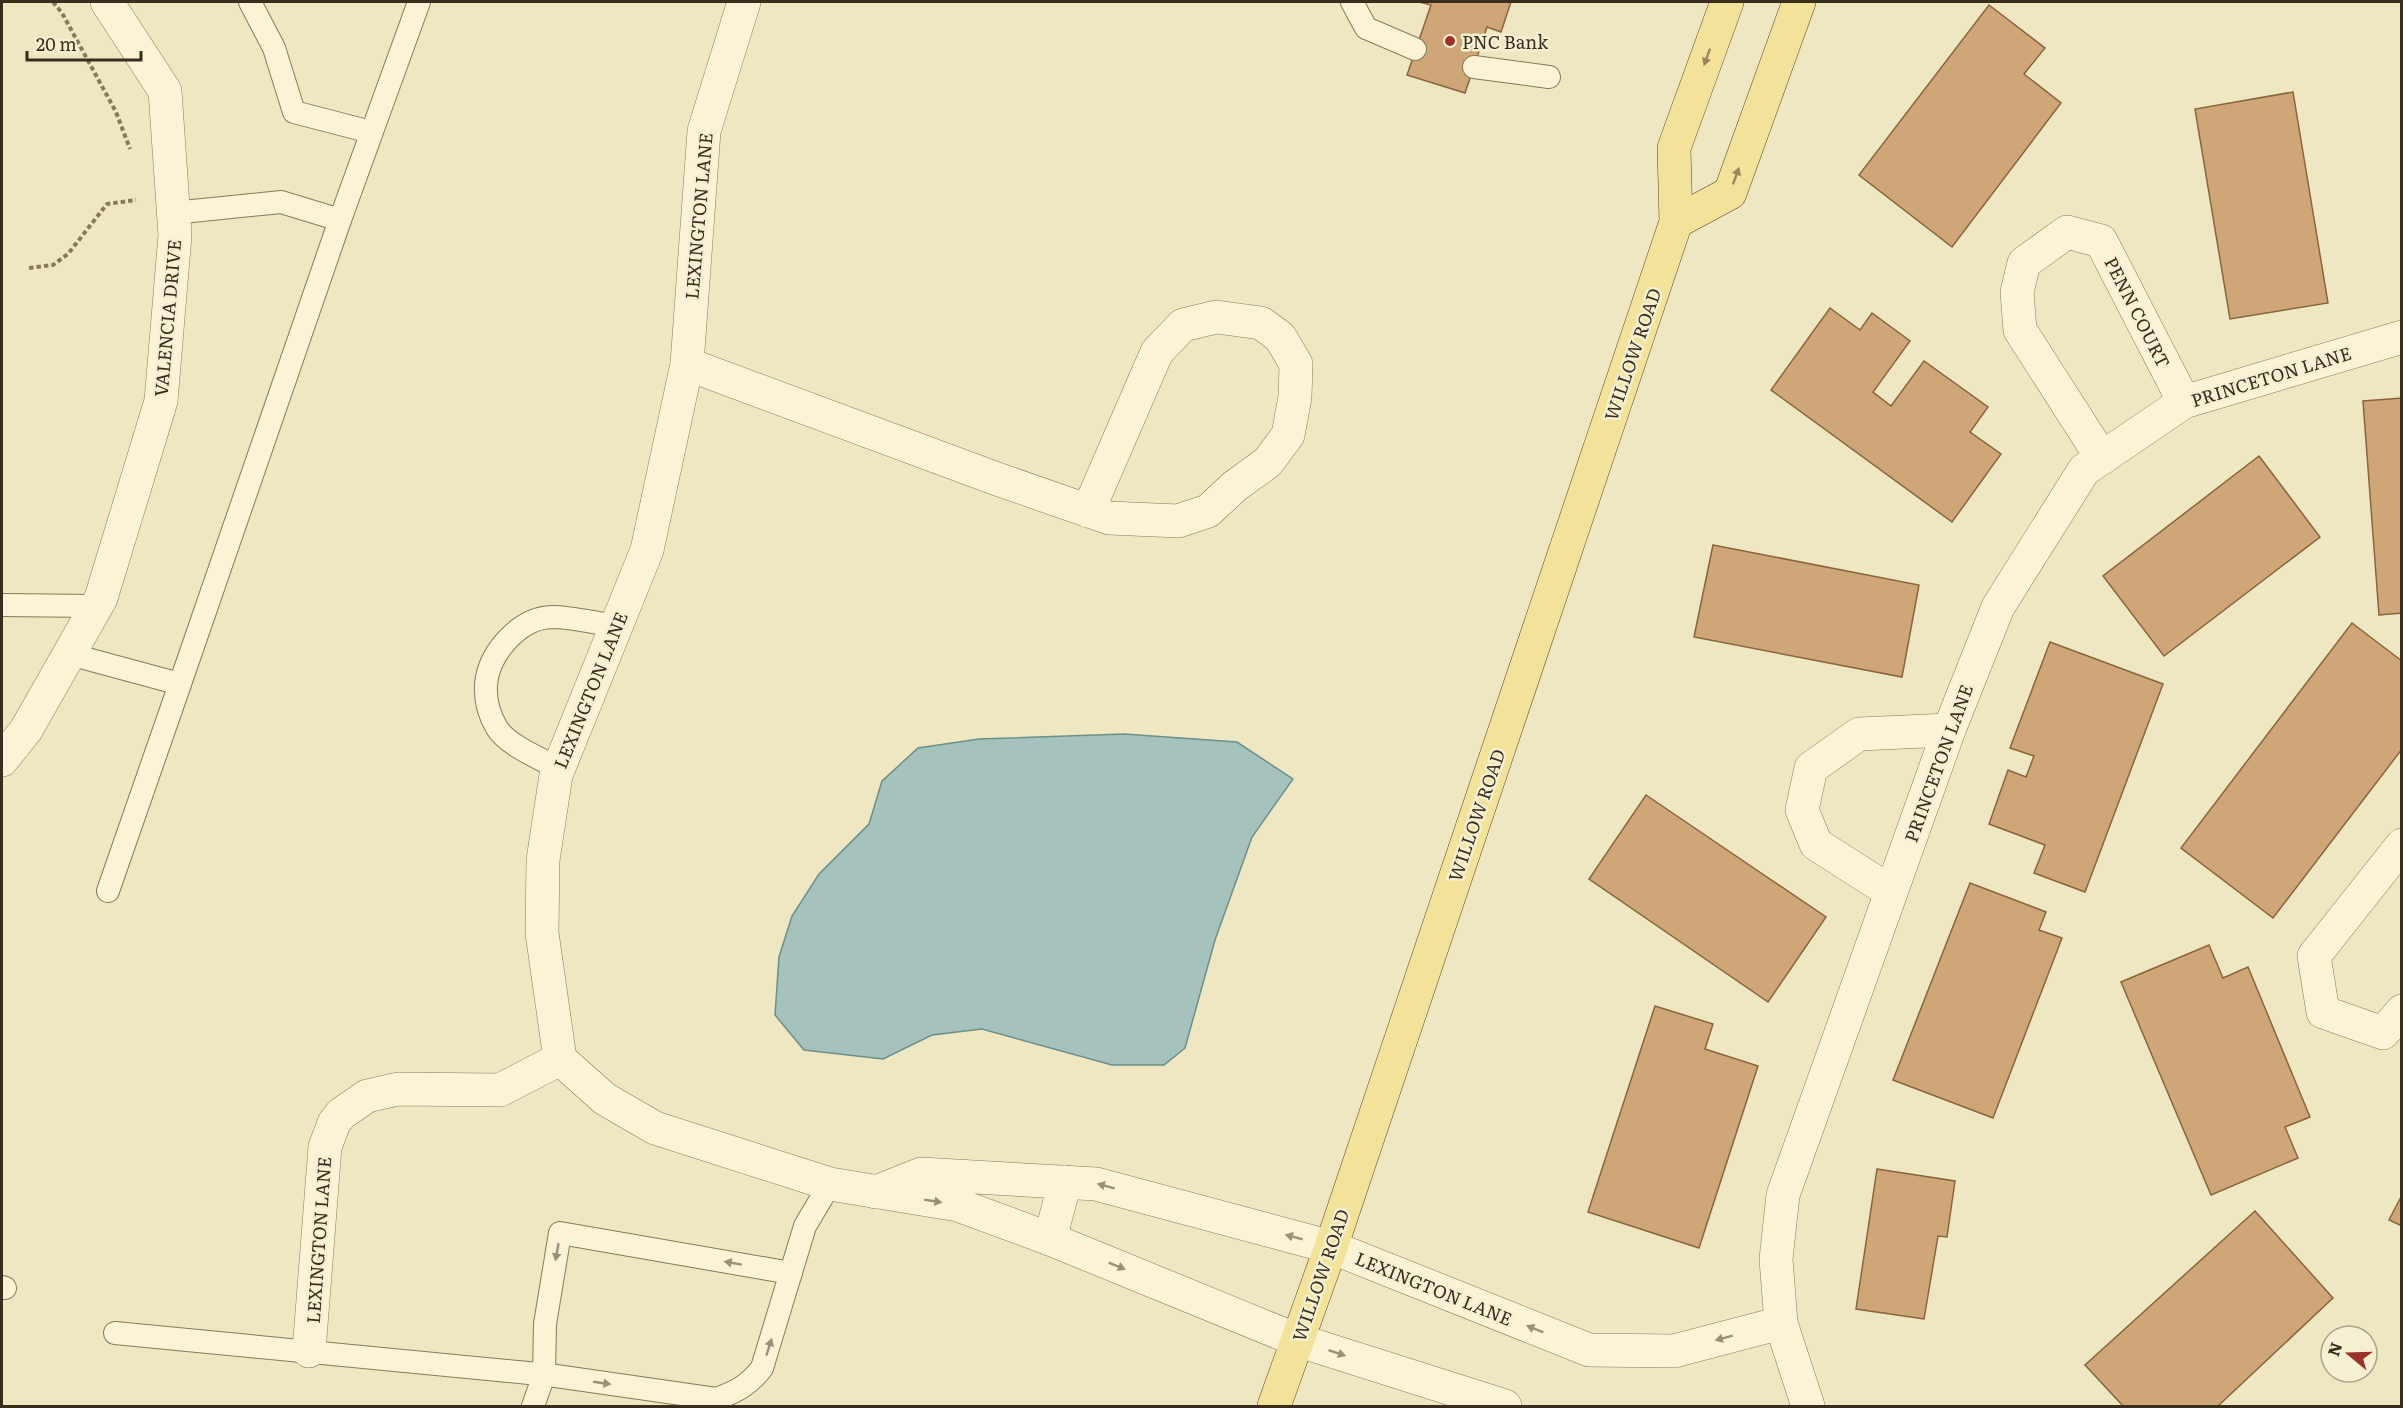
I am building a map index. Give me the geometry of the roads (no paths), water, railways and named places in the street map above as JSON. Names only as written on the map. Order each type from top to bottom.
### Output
[{"type":"main road","name":"WILLOW ROAD","points":[[1274,1407],[1331,1247],[1676,222],[1674,148],[1727,2]]},
{"type":"main road","points":[[1676,222],[1730,193],[1799,2]]},
{"type":"street","name":"VALENCIA DRIVE","points":[[2,760],[26,730],[101,598],[160,401],[175,235],[159,206],[165,91],[107,2]]},
{"type":"street","name":"LEXINGTON LANE","points":[[309,1351],[325,1148],[334,1123],[341,1114],[367,1096],[398,1089],[500,1090],[560,1059],[542,933],[543,860],[558,768],[647,550],[687,364],[704,131],[744,2]]},
{"type":"street","name":"PENN COURT","points":[[2102,458],[2020,330],[2017,292],[2024,263],[2067,232],[2101,241],[2184,402]]},
{"type":"street","points":[[687,364],[997,479],[1088,511],[1109,518],[1178,521],[1208,511],[1235,486],[1268,462],[1288,435],[1295,397],[1296,364],[1280,337],[1261,324],[1216,317],[1183,325],[1157,352],[1088,511]]},
{"type":"street","name":"PRINCETON LANE","points":[[1808,1407],[1780,1323],[1776,1259],[1784,1195],[1949,730],[1998,607],[2084,470],[2184,402],[2402,337]]},
{"type":"street","points":[[1891,892],[1816,844],[1802,810],[1811,768],[1859,734],[1949,730]]},
{"type":"street","points":[[2402,845],[2314,956],[2323,1012],[2383,1033],[2402,1011]]},
{"type":"street","points":[[560,1059],[605,1099],[655,1128],[830,1184],[958,1205],[1050,1239],[1297,1340],[1505,1407]]},
{"type":"street","name":"LEXINGTON LANE","points":[[876,1192],[921,1174],[1096,1184],[1331,1247],[1589,1350],[1674,1351],[1780,1323]]},
{"type":"street","points":[[1050,1239],[1065,1182]]},
{"type":"lane","points":[[250,2],[274,48],[294,112],[371,132]]},
{"type":"lane","points":[[108,891],[340,220],[419,2]]},
{"type":"lane","points":[[1352,2],[1366,28],[1415,50]]},
{"type":"lane","points":[[1474,67],[1549,77]]},
{"type":"lane","points":[[159,206],[281,202],[340,220]]},
{"type":"lane","points":[[2,605],[96,606]]},
{"type":"lane","points":[[558,768],[519,747],[498,731],[488,712],[486,685],[490,668],[499,652],[522,625],[551,617],[616,626]]},
{"type":"lane","points":[[69,654],[180,684]]},
{"type":"lane","points":[[115,1333],[544,1375],[716,1399],[736,1392],[751,1382],[762,1368],[805,1226],[830,1184]]},
{"type":"lane","points":[[533,1407],[544,1375],[545,1324],[560,1233],[791,1273]]},
{"type":"water","points":[[1124,734],[1237,742],[1293,779],[1252,837],[1215,940],[1185,1048],[1164,1065],[1112,1065],[982,1029],[932,1035],[883,1059],[804,1050],[775,1015],[779,957],[792,916],[819,874],[869,824],[882,781],[918,748],[979,739]]},
{"type":"place","name":"PNC Bank","points":[[1450,41]]}]
